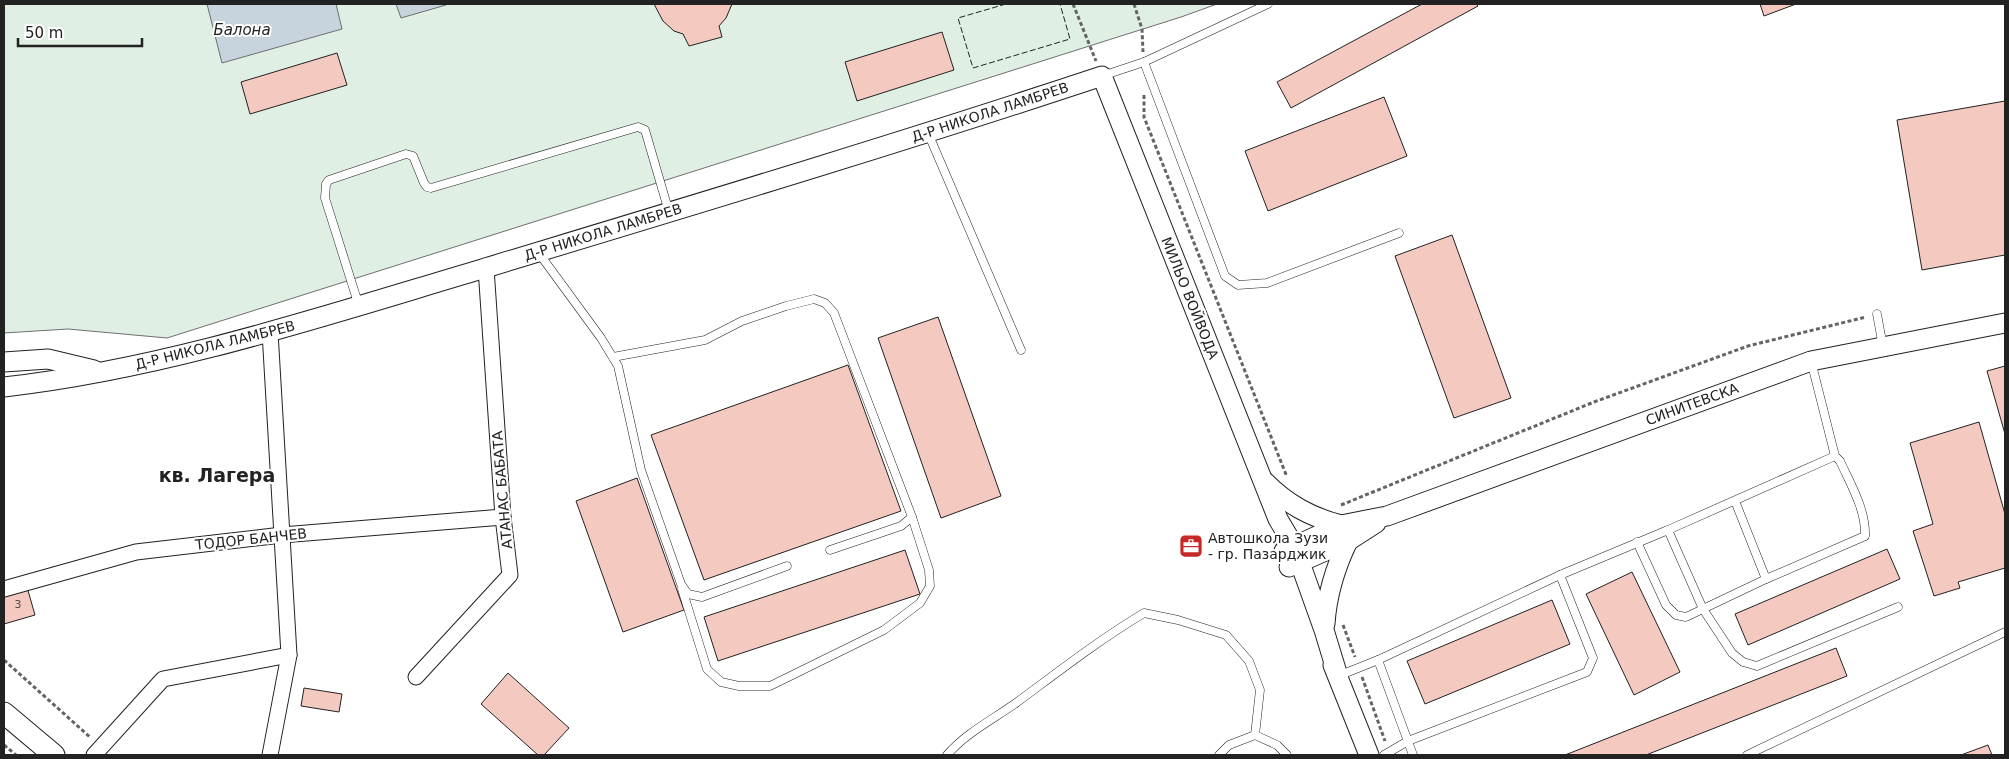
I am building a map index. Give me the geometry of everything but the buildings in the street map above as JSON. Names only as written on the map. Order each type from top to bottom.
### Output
[{"type":"main road","points":[[4,712],[54,755]]},
{"type":"street","name":"Д-Р НИКОЛА ЛАМБРЕВ","points":[[4,387],[48,382],[141,364],[270,332],[928,134],[1102,76]]},
{"type":"street","name":"МИЛЬО ВОЙВОДА","points":[[1102,76],[1369,755]]},
{"type":"street","name":"АТАНАС БАБАТА","points":[[416,676],[510,575],[503,517],[486,268]]},
{"type":"street","name":"СИНИТЕВСКА","points":[[1291,557],[1387,516],[1811,361],[2005,323]]},
{"type":"street","points":[[270,332],[289,655],[270,755]]},
{"type":"street","name":"Д-Р НИКОЛА ЛАМБРЕВ","points":[[4,362],[48,359],[100,371]]},
{"type":"street","points":[[1262,479],[1277,494],[1301,511],[1344,533],[1328,592],[1324,630]]},
{"type":"street","name":"ТОДОР БАНЧЕВ","points":[[4,589],[136,552],[282,535],[503,517]]},
{"type":"street","name":"МИЛЬО ВОЙВОДА","points":[[1291,557],[1324,630],[1338,676]]},
{"type":"street","points":[[98,751],[163,679],[289,655]]},
{"type":"lane","points":[[1102,76],[1144,62],[1268,4]]},
{"type":"lane","points":[[1144,62],[1225,276],[1238,284],[1267,283],[1399,233]]},
{"type":"lane","points":[[359,306],[325,198],[326,184],[329,180],[406,154],[413,156],[424,183],[427,187],[431,188],[638,127],[644,130],[669,212]]},
{"type":"lane","points":[[928,134],[1021,350]]},
{"type":"lane","points":[[538,252],[601,338],[613,358],[618,366],[641,470],[680,584],[706,669],[721,682],[739,686],[770,686],[884,630],[920,603],[930,586],[929,570],[912,517],[834,313],[825,303],[814,299],[786,306],[742,321],[705,340],[613,358]]},
{"type":"lane","points":[[1877,314],[1883,347]]},
{"type":"lane","points":[[1638,542],[1666,606],[1676,615],[1686,617],[1766,579],[1865,536],[1866,523],[1862,511],[1840,461],[1835,456],[1811,361]]},
{"type":"lane","points":[[1338,676],[1378,660],[1560,574],[1668,530],[1835,456]]},
{"type":"lane","points":[[1735,501],[1766,579]]},
{"type":"lane","points":[[830,550],[901,526],[912,517]]},
{"type":"lane","points":[[1668,530],[1703,609],[1732,653],[1744,662],[1757,666],[1898,607]]},
{"type":"lane","points":[[680,584],[688,594],[702,597],[787,566]]},
{"type":"lane","points":[[1384,755],[1408,741],[1587,672],[1594,658],[1560,574]]},
{"type":"lane","points":[[946,755],[960,740],[990,721],[1120,628],[1144,614],[1178,620],[1226,635],[1249,661],[1260,690],[1256,735]]},
{"type":"lane","points":[[1747,755],[2005,632]]},
{"type":"lane","points":[[1378,660],[1414,755]]},
{"type":"lane","points":[[1219,755],[1229,745],[1256,735],[1277,745],[1287,755]]},
{"type":"path","points":[[1073,4],[1102,76]]},
{"type":"path","points":[[1134,4],[1142,29],[1144,117],[1284,474],[1290,480]]},
{"type":"path","points":[[1336,505],[1342,505],[1594,402],[1748,346],[1877,314]]},
{"type":"path","points":[[4,660],[98,751]]},
{"type":"path","points":[[4,745],[16,755]]},
{"type":"green space","points":[[4,4],[1217,4],[167,338],[68,329],[4,333]]},
{"type":"water","name":"Балона","points":[[207,4],[336,4],[342,29],[222,63]]},
{"type":"water","points":[[396,4],[446,4],[446,5],[401,18]]},
{"type":"fence","points":[[1006,4],[958,18],[973,68],[1070,39],[1060,4]]},
{"type":"place","name":"Автошкола Зузи - гр. Пазарджик","points":[[1191,546]]},
{"type":"district","name":"кв. Лагера","points":[[217,475]]}]
